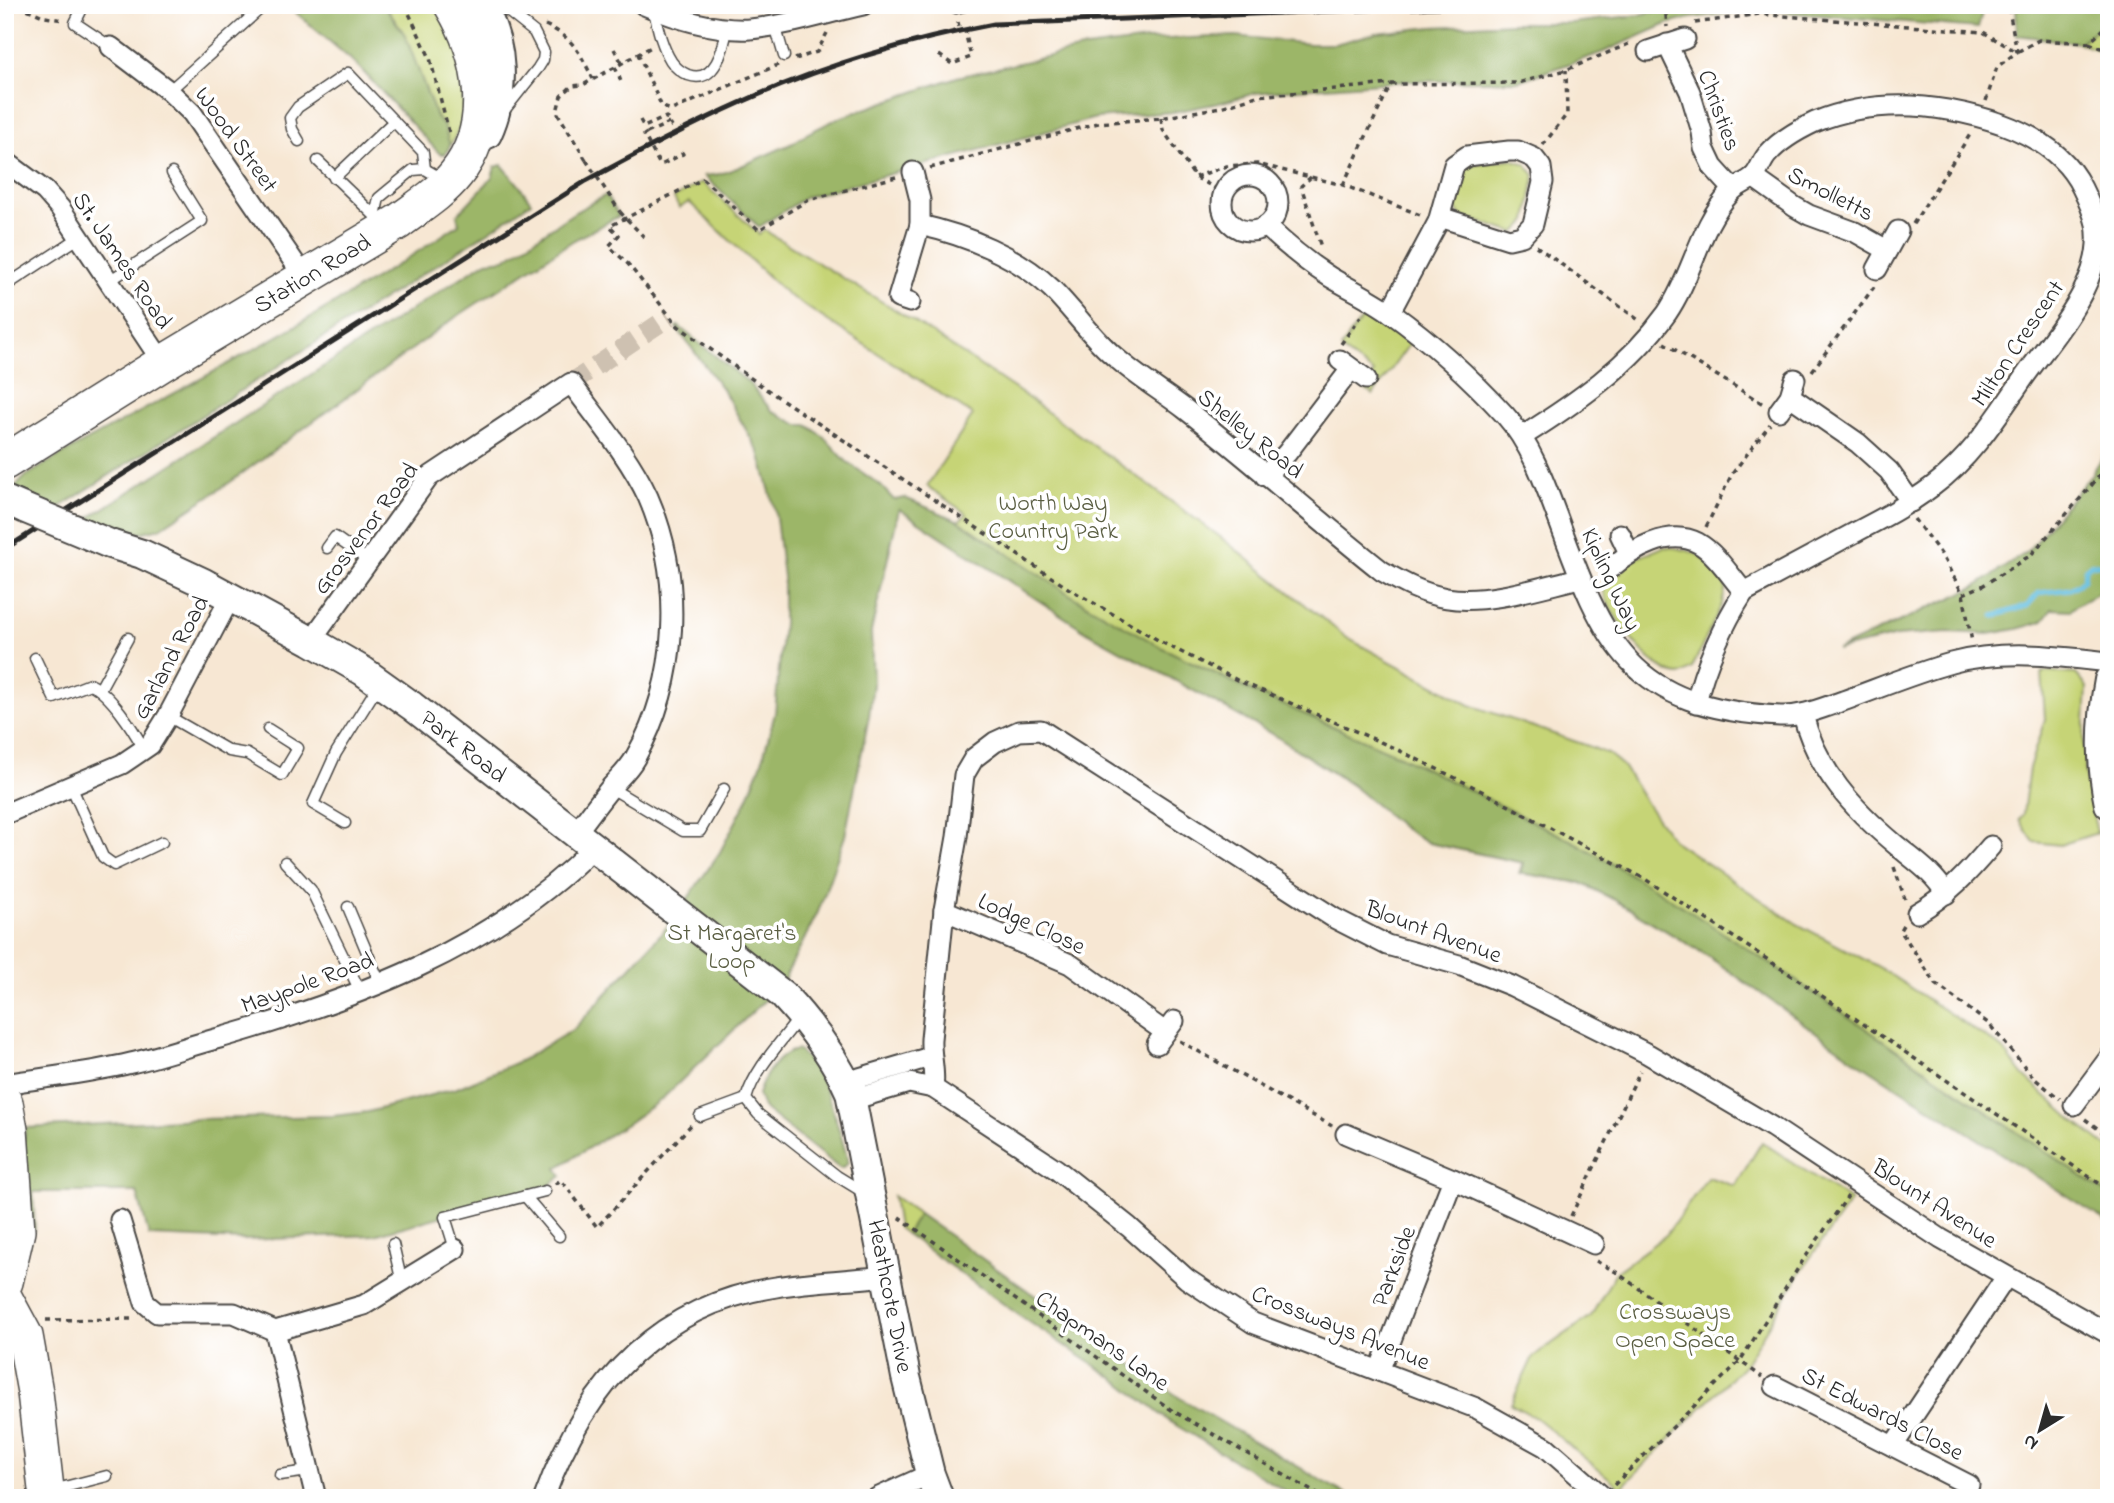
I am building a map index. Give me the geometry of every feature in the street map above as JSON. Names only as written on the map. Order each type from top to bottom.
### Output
[{"type":"highway","points":[[443,175],[468,156],[476,135],[481,101],[474,52],[452,5]]},
{"type":"highway","name":"Station Road","points":[[5,462],[304,278],[376,225],[430,198],[443,175]]},
{"type":"highway","points":[[5,1283],[17,1231],[7,1116]]},
{"type":"highway","points":[[10,1310],[25,1336],[46,1495]]},
{"type":"street","name":"Station Road","points":[[443,175],[477,152],[490,127],[497,101],[500,67],[495,32],[481,5]]},
{"type":"street","points":[[649,7],[693,22],[751,29],[854,7]]},
{"type":"street","points":[[1643,45],[1675,32]]},
{"type":"street","name":"Christies","points":[[1675,32],[1704,148],[1713,167],[1733,189]]},
{"type":"street","name":"Wood Street","points":[[111,47],[169,91],[202,126],[304,278]]},
{"type":"street","name":"Milton Crescent","points":[[1523,436],[1610,376],[1652,332],[1685,281],[1704,231],[1733,189],[1754,177],[1765,157],[1795,132],[1838,115],[1868,108],[1925,105],[1980,117],[2041,142],[2063,160],[2078,181],[2090,205],[2096,227],[2095,254],[2088,280],[2073,309],[1989,428],[1947,475],[1911,502],[1744,592]]},
{"type":"street","points":[[1390,312],[1439,219],[1454,165],[1467,156],[1518,151],[1534,158],[1541,167],[1543,182],[1532,224],[1522,236],[1509,239],[1439,219]]},
{"type":"street","name":"St. James Road","points":[[5,161],[55,201],[163,363]]},
{"type":"street","points":[[910,302],[898,298],[920,225],[920,200],[913,172]]},
{"type":"street","points":[[1242,176],[1257,176],[1268,182],[1276,193],[1278,206],[1273,219],[1266,226],[1248,231],[1234,227],[1229,222],[1222,208],[1224,193],[1234,180],[1242,176]]},
{"type":"street","name":"Smolletts","points":[[1754,177],[1809,215],[1855,232],[1887,250]]},
{"type":"street","name":"Shelley Road","points":[[920,225],[964,238],[1012,260],[1034,274],[1050,287],[1100,344],[1121,363],[1185,409],[1382,570],[1423,592],[1448,598],[1472,599],[1580,578]]},
{"type":"street","name":"Kipling Way","points":[[1266,226],[1292,252],[1372,300],[1445,354],[1523,436],[1547,489],[1580,578],[1607,634],[1620,652],[1647,678],[1671,693],[1696,703],[1743,713],[1802,715],[1975,657],[2023,654],[2109,662]]},
{"type":"street","points":[[1877,269],[1898,231]]},
{"type":"street","points":[[1265,476],[1287,453],[1349,363]]},
{"type":"street","name":"Grosvenor Road","points":[[311,641],[429,477],[571,383]]},
{"type":"street","name":"Maypole Road","points":[[5,1084],[130,1063],[299,1015],[360,992],[454,947],[517,911],[574,867],[611,788],[634,760],[663,690],[671,653],[671,608],[667,560],[659,527],[641,486],[630,465],[571,383]]},
{"type":"street","points":[[1788,395],[1870,453],[1889,471],[1911,502]]},
{"type":"street","name":"Park Road","points":[[16,505],[177,568],[380,682],[783,995],[801,1014],[842,1074],[850,1092]]},
{"type":"street","points":[[1620,534],[1629,553]]},
{"type":"street","points":[[1612,567],[1629,553],[1656,541],[1677,538],[1698,543],[1744,592],[1735,605],[1700,683],[1696,703]]},
{"type":"street","name":"Garland Road","points":[[5,814],[122,764],[145,750],[157,736],[230,598]]},
{"type":"street","points":[[2109,680],[2103,713],[2102,740],[2109,804]]},
{"type":"street","points":[[1802,715],[1815,752],[1828,774],[1882,834],[1933,876],[1946,894]]},
{"type":"street","name":"Blount Avenue","points":[[933,1088],[930,1057],[944,910],[957,837],[964,775],[974,758],[995,742],[1019,731],[1041,730],[1334,918],[1387,945],[1459,965],[1512,986],[1648,1054],[1772,1127],[1941,1239],[2109,1334]]},
{"type":"street","points":[[1914,914],[1960,882],[1991,846]]},
{"type":"street","name":"Lodge Close","points":[[944,910],[1070,964],[1165,1032]]},
{"type":"street","points":[[930,1057],[859,1078],[850,1092],[862,1097],[909,1083],[933,1088]]},
{"type":"street","points":[[2072,1107],[2079,1082],[2109,1058]]},
{"type":"street","name":"Crossways Avenue","points":[[933,1088],[1056,1169],[1129,1227],[1187,1279],[1253,1323],[1476,1408],[1546,1447],[1603,1497]]},
{"type":"street","name":"Heathcote Drive","points":[[850,1092],[906,1377],[934,1486]]},
{"type":"street","points":[[1346,1133],[1594,1244]]},
{"type":"street","name":"Parkside","points":[[1379,1371],[1453,1179]]},
{"type":"street","points":[[120,1220],[145,1303],[157,1312],[234,1313],[275,1331],[364,1305],[455,1250]]},
{"type":"street","points":[[544,1498],[552,1474],[589,1406],[621,1365],[661,1330],[721,1300],[775,1287],[887,1276]]},
{"type":"street","points":[[1893,1446],[2006,1277]]},
{"type":"street","points":[[275,1331],[316,1498]]},
{"type":"street","name":"St Edwards Close","points":[[1775,1386],[1970,1483]]},
{"type":"street","points":[[877,1498],[934,1486]]},
{"type":"lane","points":[[85,5],[75,23],[111,47]]},
{"type":"lane","points":[[490,127],[538,68],[544,52],[534,32],[500,5]]},
{"type":"lane","points":[[956,8],[968,5]]},
{"type":"lane","points":[[649,7],[672,62],[682,72],[695,77],[705,75],[717,63],[727,28]]},
{"type":"lane","points":[[169,91],[260,9]]},
{"type":"lane","points":[[775,24],[784,56]]},
{"type":"lane","points":[[299,141],[292,129],[290,118],[298,107],[348,73],[443,175]]},
{"type":"lane","points":[[334,177],[394,121]]},
{"type":"lane","points":[[318,161],[376,225]]},
{"type":"lane","points":[[109,281],[202,221],[172,173]]},
{"type":"lane","points":[[5,286],[80,237]]},
{"type":"lane","points":[[327,548],[334,537],[369,561]]},
{"type":"lane","points":[[100,689],[128,638]]},
{"type":"lane","points":[[35,658],[54,698],[90,684],[100,689],[134,730],[145,750]]},
{"type":"lane","points":[[345,823],[313,804],[336,753],[380,682]]},
{"type":"lane","points":[[168,716],[229,751],[247,754],[282,775],[298,748],[268,729]]},
{"type":"lane","points":[[71,786],[108,863],[114,865],[162,842]]},
{"type":"lane","points":[[611,788],[683,831],[700,831],[724,789]]},
{"type":"lane","points":[[285,862],[312,890],[360,992]]},
{"type":"lane","points":[[348,907],[380,983]]},
{"type":"lane","points":[[746,1099],[748,1090],[770,1056],[801,1014]]},
{"type":"lane","points":[[700,1116],[746,1099]]},
{"type":"lane","points":[[746,1099],[768,1121],[837,1176],[871,1198]]},
{"type":"lane","points":[[455,1250],[445,1217],[545,1191]]},
{"type":"lane","points":[[525,1196],[559,1236]]},
{"type":"lane","points":[[393,1244],[402,1283]]},
{"type":"lane","points":[[280,1475],[308,1471]]},
{"type":"lane","points":[[46,1495],[107,1476]]},
{"type":"path","points":[[18,5],[45,17],[75,23]]},
{"type":"path","points":[[405,5],[430,58],[449,135]]},
{"type":"path","points":[[1045,8],[1159,5]]},
{"type":"path","points":[[1665,5],[1675,32],[1759,14],[1983,32],[2017,52]]},
{"type":"path","points":[[2008,5],[2017,52]]},
{"type":"path","points":[[638,54],[662,107],[672,110],[786,62],[817,52],[827,32],[854,7]]},
{"type":"path","points":[[536,18],[574,42],[593,79]]},
{"type":"path","points":[[2089,43],[2109,24]]},
{"type":"path","points":[[939,55],[952,64],[971,57],[965,31],[959,27]]},
{"type":"path","points":[[1980,117],[1997,67],[2039,40],[2089,43],[2109,51]]},
{"type":"path","points":[[644,237],[624,218],[557,111],[558,103],[572,86],[583,85],[662,41]]},
{"type":"path","points":[[1643,45],[1518,83],[1391,84],[1257,96],[1221,107],[1161,118],[1098,122],[808,200],[759,230],[703,179],[610,226],[619,235],[609,246],[628,264],[678,326],[766,389],[1071,590],[1165,644],[1237,680],[1392,747],[1474,786],[1645,879],[2109,1190]]},
{"type":"path","points":[[614,49],[622,63]]},
{"type":"path","points":[[615,67],[622,84]]},
{"type":"path","points":[[1534,158],[1567,114],[1566,70]]},
{"type":"path","points":[[1343,185],[1391,84]]},
{"type":"path","points":[[640,120],[644,127],[666,117],[670,125],[644,135],[660,165],[682,154],[680,150]]},
{"type":"path","points":[[1161,118],[1163,130],[1195,177],[1224,193]]},
{"type":"path","points":[[1195,177],[1227,166],[1256,164],[1343,185],[1439,219]]},
{"type":"path","points":[[1311,177],[1301,186],[1330,267],[1328,275]]},
{"type":"path","points":[[1522,236],[1652,332],[1772,410],[1788,395]]},
{"type":"path","points":[[1349,363],[1372,300]]},
{"type":"path","points":[[1698,543],[1732,474],[1788,395]]},
{"type":"path","points":[[1962,594],[1982,586],[2031,555],[2097,479],[2109,460]]},
{"type":"path","points":[[1924,531],[1941,554],[1962,594],[1975,657]]},
{"type":"path","points":[[1882,834],[1914,914],[1900,930],[1936,984],[1989,1024],[2035,1079],[2109,1137]]},
{"type":"path","points":[[1165,1032],[1346,1133]]},
{"type":"path","points":[[1565,1230],[1648,1054]]},
{"type":"path","points":[[545,1191],[561,1180],[597,1227],[700,1116]]},
{"type":"path","points":[[1603,1497],[1740,1361],[1802,1262],[1857,1183]]},
{"type":"path","name":"Chapmans Lane","points":[[871,1198],[1173,1411],[1324,1498]]},
{"type":"path","points":[[1594,1244],[1616,1272],[1775,1386]]},
{"type":"path","points":[[10,1310],[139,1319],[157,1312]]},
{"type":"green space","points":[[287,5],[384,5],[405,35],[437,119],[444,126],[450,146],[445,154],[440,154],[355,63]]},
{"type":"green space","points":[[384,5],[442,5],[458,35],[465,117],[450,146],[405,35]]},
{"type":"green space","points":[[1660,5],[1984,5],[1978,28],[1759,10],[1691,18],[1667,24],[1601,53],[1518,81],[1408,81],[1298,89],[1256,93],[1173,112],[1096,118],[806,197],[759,227],[704,176],[737,168],[793,143],[839,118],[957,77],[1086,48],[1147,40],[1235,36],[1335,44],[1376,33],[1433,27],[1572,23],[1639,15],[1660,10]]},
{"type":"green space","points":[[2016,5],[2109,5],[2109,19],[2079,43],[2017,35]]},
{"type":"green space","points":[[2109,19],[2109,54],[2079,43]]},
{"type":"green space","points":[[1511,159],[1526,164],[1535,175],[1527,221],[1515,233],[1460,216],[1453,203],[1456,179],[1467,165]]},
{"type":"green space","points":[[502,165],[531,202],[491,230],[55,510],[11,491],[26,476],[52,460],[258,347],[410,257],[459,224],[457,215],[492,178],[495,167]]},
{"type":"green space","name":"Worth Way Country Park","points":[[702,182],[759,234],[764,230],[915,322],[1021,393],[1219,536],[1347,638],[1470,705],[1610,755],[1623,766],[1674,841],[1797,924],[1877,966],[2002,1048],[2024,1076],[2075,1122],[2109,1148],[2109,1223],[1704,954],[1613,899],[1581,883],[1519,873],[1523,863],[1429,843],[1403,828],[1374,801],[1274,735],[1086,631],[899,509],[905,498],[958,521],[967,514],[927,486],[973,415],[788,295],[689,202],[679,208],[674,198]]},
{"type":"green space","points":[[606,195],[619,216],[574,240],[456,317],[229,483],[160,528],[131,535],[84,521],[487,261],[505,259],[575,212]]},
{"type":"green space","points":[[1366,312],[1410,343],[1373,395],[1363,388],[1374,373],[1341,348]]},
{"type":"green space","name":"St Margaret's Loop","points":[[676,327],[748,382],[771,410],[798,425],[807,425],[823,436],[846,461],[880,485],[894,500],[905,498],[959,521],[1075,598],[1163,648],[1251,691],[1394,753],[1576,843],[1657,890],[1783,972],[2109,1195],[2109,1223],[1858,1062],[1705,954],[1613,899],[1582,883],[1520,873],[1524,863],[1429,843],[1403,828],[1351,784],[1274,735],[1087,632],[899,509],[871,632],[873,684],[869,716],[845,836],[818,912],[774,999],[765,1000],[663,1098],[557,1168],[562,1176],[547,1187],[374,1235],[245,1240],[149,1236],[137,1192],[33,1192],[35,1231],[5,1230],[26,1128],[199,1119],[333,1116],[368,1112],[457,1088],[522,1060],[574,1029],[670,924],[720,852],[746,802],[761,765],[775,713],[783,623],[783,577],[775,510],[759,452],[723,390]]},
{"type":"green space","points":[[2109,447],[2109,586],[2104,590],[2071,610],[2052,609],[2042,622],[2017,629],[1989,634],[1948,632],[1897,636],[1837,650],[1975,587],[2027,552],[2091,475]]},
{"type":"green space","points":[[1663,547],[1685,550],[1700,556],[1726,586],[1722,604],[1692,668],[1680,675],[1657,665],[1633,642],[1614,614],[1603,590],[1630,561]]},
{"type":"green space","points":[[2042,672],[2076,674],[2087,687],[2084,738],[2086,782],[2097,833],[2060,845],[2034,842],[2019,820],[2023,814],[2029,768],[2045,719]]},
{"type":"green space","points":[[797,1050],[815,1070],[828,1097],[846,1153],[848,1163],[843,1168],[839,1168],[763,1108],[758,1094],[768,1073],[777,1060]]},
{"type":"green space","name":"Crossways Open Space","points":[[1762,1142],[1851,1201],[1805,1265],[1745,1364],[1621,1488],[1536,1418],[1511,1404],[1533,1357],[1591,1316],[1616,1272],[1666,1235],[1708,1177],[1735,1186]]},
{"type":"green space","points":[[893,1196],[919,1214],[906,1234],[898,1228]]},
{"type":"green space","points":[[919,1214],[1180,1398],[1352,1498],[1296,1498],[1169,1421],[1118,1381],[1023,1318],[906,1234]]},
{"type":"waterway","points":[[1994,616],[2027,606],[2039,593],[2070,589],[2084,579],[2085,569],[2091,564],[2104,565],[2109,562]]},
{"type":"tunnel","points":[[571,383],[669,317]]},
{"type":"railway","points":[[5,549],[586,181],[704,120],[804,76],[898,46],[994,24],[1493,5]]}]
